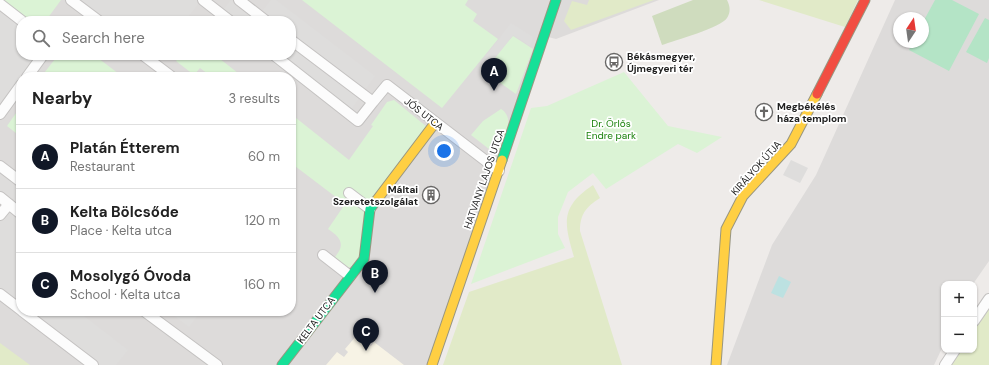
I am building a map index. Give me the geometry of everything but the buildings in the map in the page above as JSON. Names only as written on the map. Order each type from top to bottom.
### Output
[{"type":"street","points":[[71,0],[92,16]]},
{"type":"street","points":[[203,0],[224,16]]},
{"type":"street","points":[[239,0],[260,16]]},
{"type":"street","name":"HATVANY LAJOS UTCA","points":[[432,365],[556,0]]},
{"type":"street","name":"KIRÁLYOK ÚTJA","points":[[716,365],[726,229],[743,196],[791,144],[865,0]]},
{"type":"street","points":[[0,4],[16,16]]},
{"type":"street","points":[[296,44],[373,102]]},
{"type":"street","points":[[31,72],[39,60]]},
{"type":"street","points":[[150,60],[165,72]]},
{"type":"street","name":"JÓS UTCA","points":[[280,60],[296,72]]},
{"type":"street","name":"JÓS UTCA","points":[[296,72],[358,121],[387,85],[499,171]]},
{"type":"street","points":[[0,114],[16,92]]},
{"type":"street","points":[[349,194],[370,209],[435,123]]},
{"type":"street","points":[[0,166],[16,178]]},
{"type":"street","points":[[0,197],[16,210]]},
{"type":"street","points":[[0,215],[9,204]]},
{"type":"street","name":"KELTA UTCA","points":[[282,365],[364,259],[370,209]]},
{"type":"street","points":[[323,255],[350,276]]},
{"type":"street","points":[[0,294],[16,306]]},
{"type":"street","points":[[977,317],[989,299]]},
{"type":"street","points":[[30,316],[93,365]]},
{"type":"street","points":[[151,316],[217,365]]},
{"type":"street","points":[[945,365],[953,353]]},
{"type":"shaded area","points":[[0,0],[659,0],[556,39],[540,35],[428,365],[0,365]]},
{"type":"shaded area","points":[[77,0],[201,0],[189,16],[82,16],[71,8]]},
{"type":"shaded area","points":[[231,0],[252,16],[218,16]]},
{"type":"shaded area","points":[[271,0],[276,0],[375,76],[345,118],[296,80],[296,72],[285,72],[270,60],[296,60],[296,16],[258,16]]},
{"type":"shaded area","points":[[895,0],[989,0],[989,261],[975,281],[941,281],[941,350],[934,365],[727,365],[772,245],[816,175]]},
{"type":"shaded area","points":[[0,12],[16,23],[16,60],[32,60],[24,72],[16,72],[16,83],[0,105]]},
{"type":"shaded area","points":[[511,23],[533,37],[530,46],[513,35],[489,66],[482,61]]},
{"type":"shaded area","points":[[791,160],[808,168],[800,183],[783,175]]},
{"type":"shaded area","points":[[0,166],[16,178],[16,312],[0,300]]},
{"type":"shaded area","points":[[21,316],[84,316],[128,350],[116,365],[87,365]]},
{"type":"shaded area","points":[[175,316],[197,316],[189,327]]},
{"type":"shaded area","points":[[357,335],[371,346],[374,342],[404,365],[326,365],[337,352],[344,357],[348,352],[345,349]]},
{"type":"green space","points":[[0,0],[61,0],[49,16],[21,16]]},
{"type":"green space","points":[[302,0],[468,0],[465,5],[477,14],[473,21],[498,39],[442,108]]},
{"type":"green space","points":[[589,0],[654,0],[571,30],[564,21],[572,1],[587,5]]},
{"type":"green space","points":[[693,0],[727,0],[730,9],[729,14],[723,22],[687,37],[662,45],[652,16]]},
{"type":"green space","points":[[759,0],[858,0],[845,27]]},
{"type":"green space","points":[[935,0],[952,0],[979,14],[949,71],[909,50],[910,48],[929,48],[928,12]]},
{"type":"green space","points":[[985,18],[989,20],[989,58],[987,63],[966,52]]},
{"type":"green space","points":[[513,36],[533,49],[516,94],[483,71]]},
{"type":"green space","points":[[54,60],[101,60],[116,72],[45,72]]},
{"type":"green space","points":[[221,60],[237,72],[205,72],[200,68],[197,72],[190,72],[176,61]]},
{"type":"green space","name":"Dr. Örlős Endre park","points":[[624,72],[668,126],[722,137],[697,153],[678,144],[606,189],[593,173],[568,192],[558,217],[558,234],[565,248],[471,284],[531,108],[547,106]]},
{"type":"green space","points":[[394,100],[427,127],[365,210],[361,253],[352,266],[345,269],[333,259],[340,250],[341,242],[333,232],[328,229],[345,204],[296,167],[296,118],[349,160],[373,126],[371,125],[387,102]]},
{"type":"green space","points":[[501,109],[506,113],[508,125],[498,156],[471,135],[483,121]]},
{"type":"green space","points":[[16,113],[16,133],[7,126]]},
{"type":"green space","points":[[593,185],[600,198],[588,208],[583,215],[580,231],[622,365],[443,365],[469,292],[574,257],[568,234],[567,216],[575,201],[582,193]]},
{"type":"green space","points":[[989,305],[989,365],[950,365],[957,353],[977,353],[977,323]]},
{"type":"green space","points":[[0,343],[30,365],[0,365]]},
{"type":"water","points":[[779,276],[791,282],[783,298],[771,293]]},
{"type":"traffic: fast","points":[[502,160],[556,0]]},
{"type":"traffic: fast","points":[[282,365],[364,259],[370,209],[376,201]]},
{"type":"traffic: slow","points":[[716,365],[726,229],[743,196],[791,144],[817,94]]},
{"type":"traffic: slow","points":[[376,201],[435,123]]},
{"type":"traffic: slow","points":[[432,365],[502,160]]},
{"type":"traffic: jam","points":[[817,94],[865,0]]},
{"type":"place","name":"Békásmegyer, Újmegyeri tér","points":[[614,62]]},
{"type":"place","name":"Platán Étterem","points":[[494,91]]},
{"type":"place","name":"Megbékélés háza templom","points":[[764,112]]},
{"type":"place","name":"Máltai Szeretetszolgálat","points":[[431,195]]},
{"type":"place","name":"Kelta Bölcsőde","points":[[375,293]]},
{"type":"place","name":"Mosolygó Óvoda","points":[[366,351]]}]
